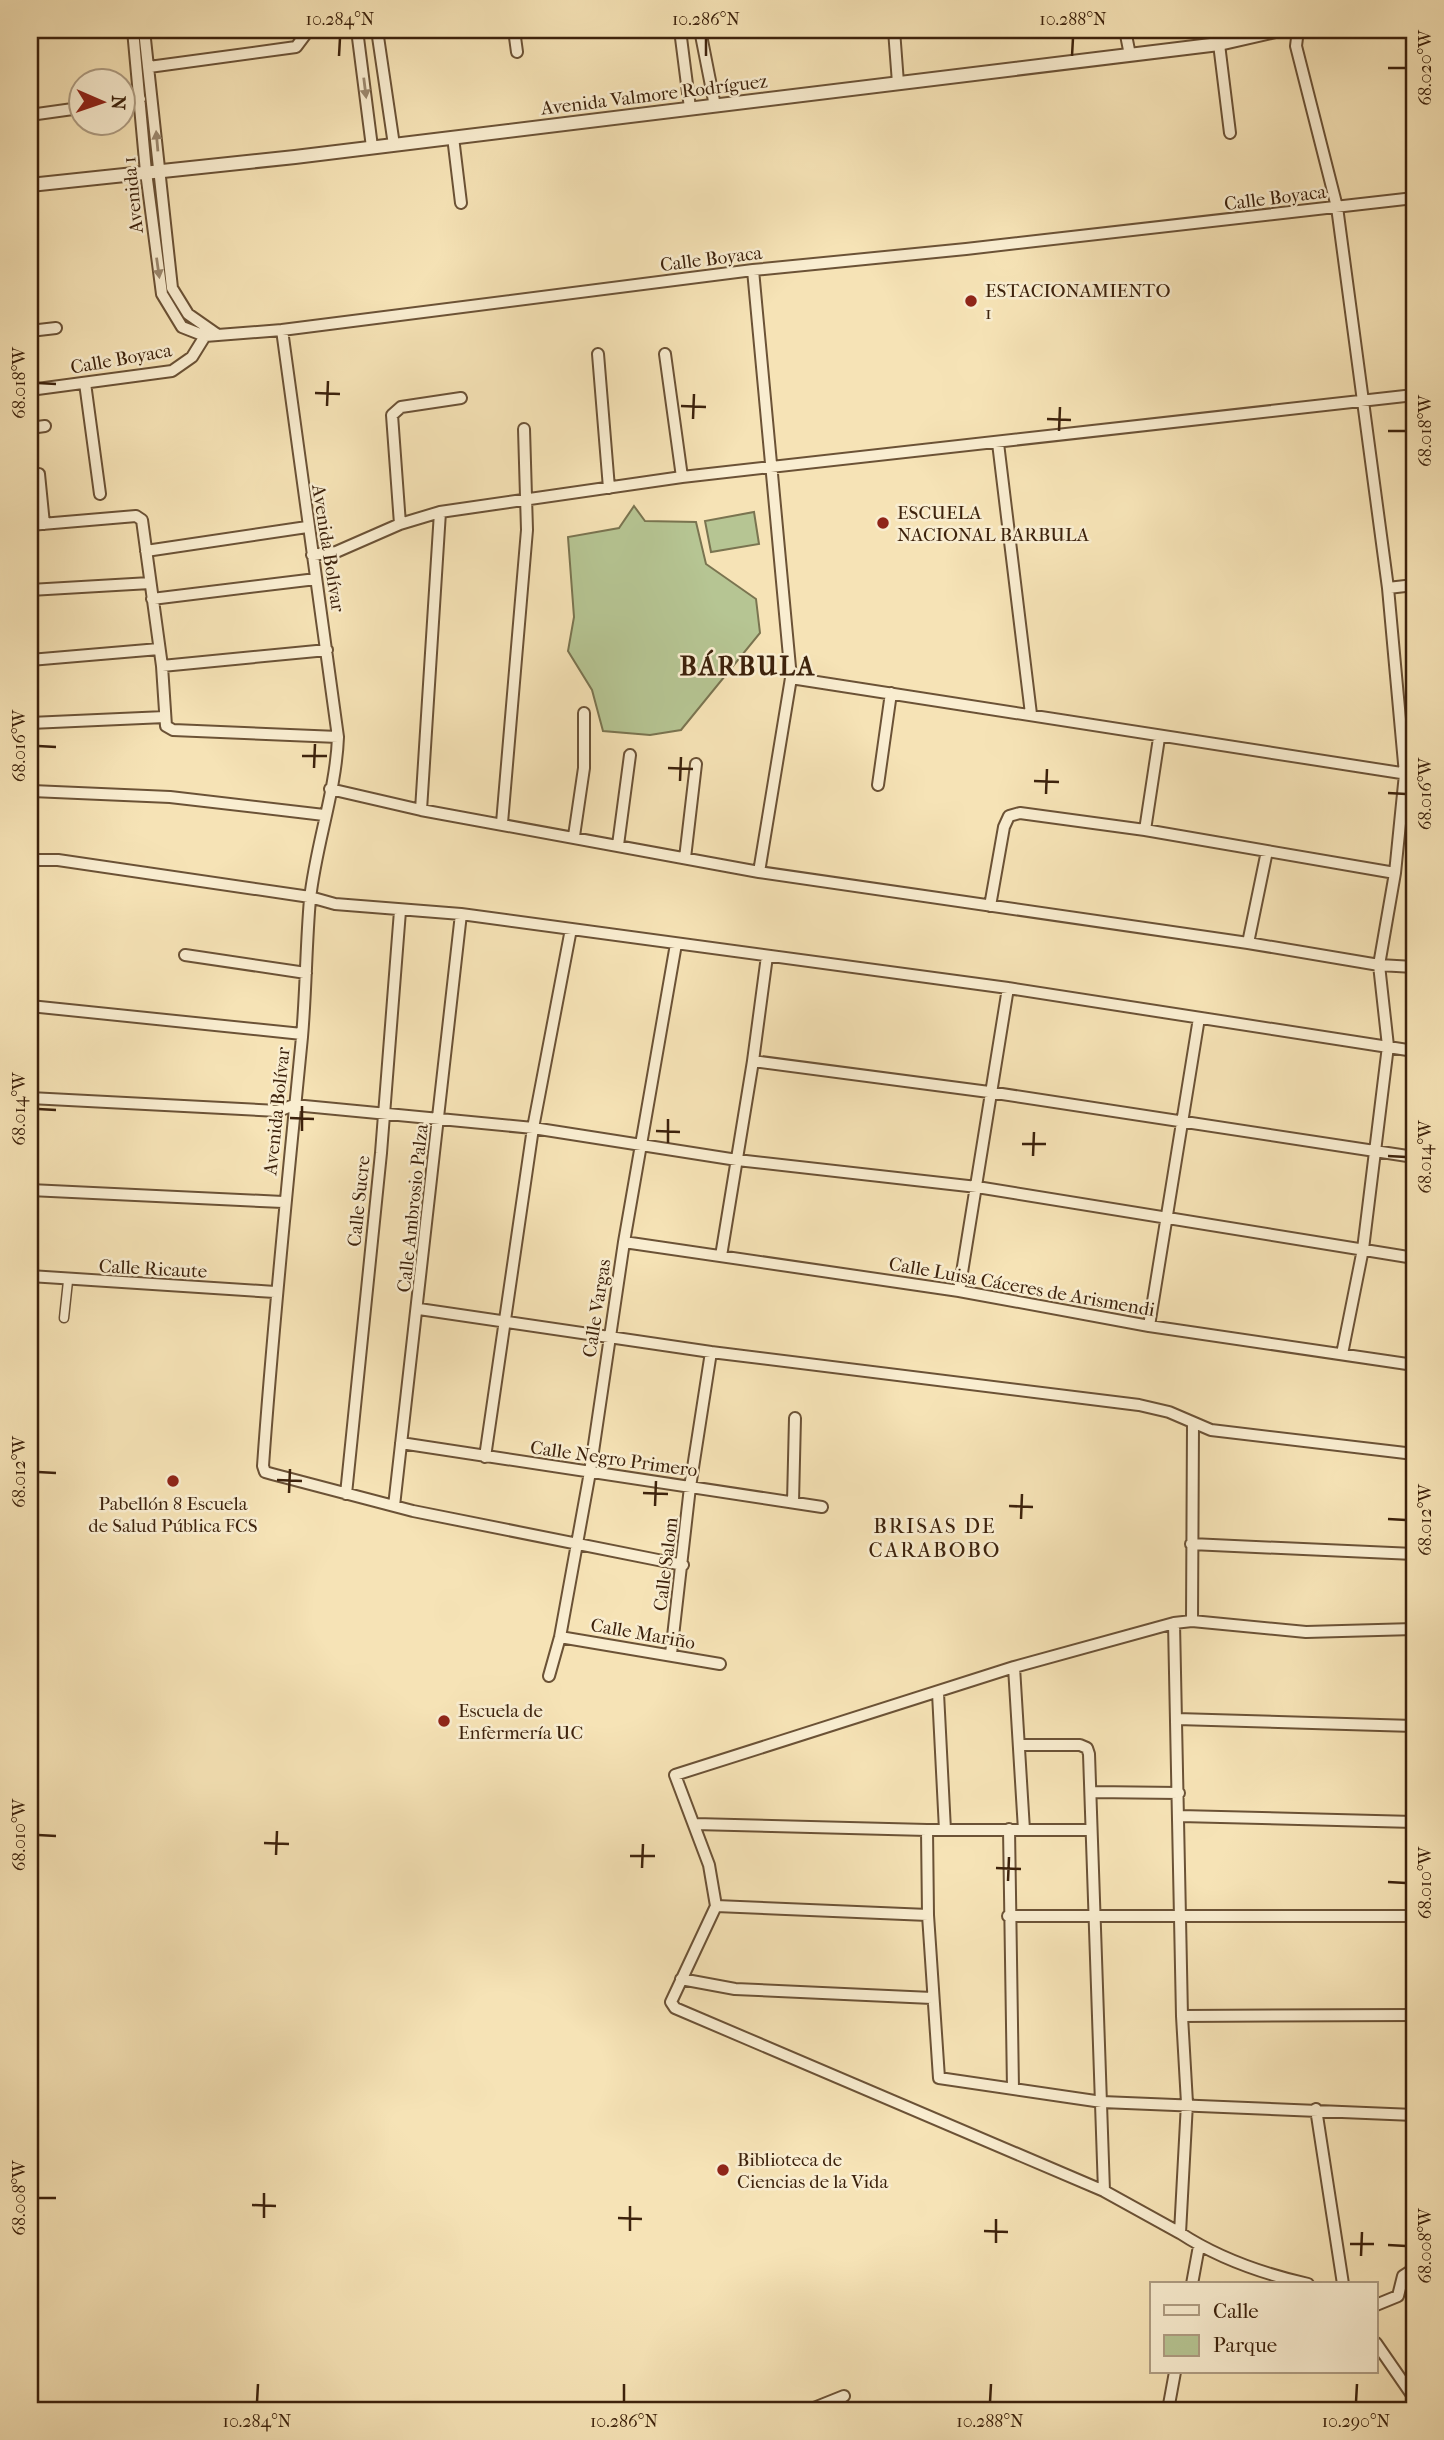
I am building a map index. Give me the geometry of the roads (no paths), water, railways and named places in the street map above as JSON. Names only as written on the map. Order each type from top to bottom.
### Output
[{"type":"street","points":[[30,31],[41,30]]},
{"type":"street","name":"Avenida 1","points":[[133,30],[152,172],[172,288],[188,314],[218,335]]},
{"type":"street","name":"Avenida 1","points":[[144,30],[149,67],[152,172],[162,294],[182,327],[205,335]]},
{"type":"street","points":[[149,67],[296,47],[305,35],[304,30]]},
{"type":"street","points":[[357,30],[372,147]]},
{"type":"street","points":[[377,30],[394,145]]},
{"type":"street","points":[[514,30],[517,52]]},
{"type":"street","points":[[680,30],[691,108]]},
{"type":"street","points":[[700,30],[715,106]]},
{"type":"street","points":[[894,30],[898,83]]},
{"type":"street","points":[[1125,30],[1130,55]]},
{"type":"street","name":"Avenida Valmore Rodríguez","points":[[30,185],[394,145],[1219,44],[1244,35],[1280,30]]},
{"type":"street","points":[[1298,30],[1296,46],[1337,207],[1410,775],[1379,965],[1388,1046],[1363,1249],[1342,1354]]},
{"type":"street","points":[[1219,44],[1230,133]]},
{"type":"street","points":[[136,100],[141,99]]},
{"type":"street","points":[[30,115],[66,110]]},
{"type":"street","points":[[453,137],[461,203]]},
{"type":"street","name":"Calle Boyaca","points":[[30,390],[172,371],[192,357],[205,335],[282,330],[753,270],[1414,198]]},
{"type":"street","points":[[753,270],[774,469],[791,678],[759,872]]},
{"type":"street","points":[[30,331],[56,328]]},
{"type":"street","name":"Avenida Bolívar","points":[[282,330],[338,737],[337,764],[324,815],[310,897],[302,1034],[283,1202],[263,1466],[265,1472],[394,1506],[683,1565]]},
{"type":"street","points":[[598,354],[609,488]]},
{"type":"street","points":[[665,354],[682,477]]},
{"type":"street","points":[[85,383],[100,494]]},
{"type":"street","points":[[312,555],[354,545],[400,524],[439,512],[682,477],[774,469],[1414,395]]},
{"type":"street","points":[[400,524],[392,415],[401,407],[461,398]]},
{"type":"street","points":[[30,429],[45,426]]},
{"type":"street","points":[[502,823],[528,501],[524,429]]},
{"type":"street","points":[[998,443],[1031,714]]},
{"type":"street","points":[[39,474],[44,524]]},
{"type":"street","points":[[421,810],[439,512]]},
{"type":"street","points":[[30,525],[139,516],[162,666],[166,726],[173,730],[338,737]]},
{"type":"street","points":[[146,551],[307,527]]},
{"type":"street","points":[[152,599],[316,579]]},
{"type":"street","points":[[30,590],[150,583]]},
{"type":"street","points":[[1388,588],[1414,585]]},
{"type":"street","points":[[30,660],[159,649]]},
{"type":"street","points":[[162,666],[327,650]]},
{"type":"street","points":[[791,678],[1031,714],[1158,738],[1410,775]]},
{"type":"street","points":[[878,785],[891,693]]},
{"type":"street","points":[[574,836],[584,768],[584,713]]},
{"type":"street","points":[[30,723],[165,717]]},
{"type":"street","points":[[1145,830],[1158,738]]},
{"type":"street","points":[[618,845],[630,755]]},
{"type":"street","points":[[685,858],[696,764]]},
{"type":"street","points":[[330,789],[421,810],[759,872],[1248,943],[1379,965],[1414,967]]},
{"type":"street","points":[[32,791],[170,797],[324,815]]},
{"type":"street","points":[[990,906],[1004,827],[1009,816],[1020,813],[1145,830],[1395,873]]},
{"type":"street","points":[[1248,943],[1266,851]]},
{"type":"street","points":[[30,860],[58,860],[310,897],[335,904],[461,914],[1008,988],[1414,1051]]},
{"type":"street","name":"Calle Sucre","points":[[346,1494],[400,911]]},
{"type":"street","name":"Calle Ambrosio Palza","points":[[394,1506],[419,1309],[461,914]]},
{"type":"street","points":[[485,1457],[507,1322],[533,1128],[571,929]]},
{"type":"street","name":"Calle Vargas","points":[[549,1676],[560,1637],[575,1542],[590,1472],[624,1242],[676,944]]},
{"type":"street","points":[[185,955],[306,973]]},
{"type":"street","points":[[722,1256],[767,956]]},
{"type":"street","points":[[959,1291],[977,1187],[989,1092],[1008,988]]},
{"type":"street","points":[[30,1006],[302,1034]]},
{"type":"street","points":[[1149,1326],[1199,1018]]},
{"type":"street","points":[[753,1061],[989,1092],[1414,1157]]},
{"type":"street","points":[[30,1098],[278,1111],[294,1105],[533,1128],[737,1160],[977,1187],[1165,1220],[1414,1258]]},
{"type":"street","points":[[30,1191],[283,1202]]},
{"type":"street","name":"Calle Luisa Cáceres de Arismendi","points":[[624,1242],[959,1291],[1149,1326],[1414,1365]]},
{"type":"street","name":"Calle Ricaute","points":[[30,1276],[68,1281],[275,1292]]},
{"type":"street","points":[[64,1318],[68,1281]]},
{"type":"street","points":[[419,1309],[711,1352],[1139,1405],[1169,1412],[1211,1430],[1414,1454]]},
{"type":"street","name":"Calle Salom","points":[[671,1654],[690,1487],[711,1352]]},
{"type":"street","points":[[793,1502],[795,1418]]},
{"type":"street","points":[[1192,1621],[1193,1424]]},
{"type":"street","name":"Calle Negro Primero","points":[[401,1443],[822,1507]]},
{"type":"street","points":[[1191,1544],[1414,1553]]},
{"type":"street","points":[[1300,2282],[1199,2246],[1104,2191],[675,2008],[671,2002],[716,1906],[709,1865],[675,1775],[1014,1667],[1174,1623],[1192,1621],[1306,1632],[1414,1629]]},
{"type":"street","points":[[1174,1623],[1182,2016],[1187,2103],[1180,2233]]},
{"type":"street","name":"Calle Mariño","points":[[560,1637],[720,1664]]},
{"type":"street","points":[[1014,1667],[1024,1830]]},
{"type":"street","points":[[938,1693],[945,1830]]},
{"type":"street","points":[[1177,1719],[1414,1726]]},
{"type":"street","points":[[1019,1745],[1087,1748],[1091,1792],[1104,2191]]},
{"type":"street","points":[[1091,1792],[1179,1793]]},
{"type":"street","points":[[1180,1816],[1414,1822]]},
{"type":"street","points":[[695,1824],[927,1830],[1091,1830]]},
{"type":"street","points":[[1009,1829],[1008,1916],[1013,2089]]},
{"type":"street","points":[[927,1830],[928,1916],[939,2078],[1102,2102],[1187,2103],[1414,2115]]},
{"type":"street","points":[[716,1906],[928,1916]]},
{"type":"street","points":[[1008,1916],[1414,1916]]},
{"type":"street","points":[[681,1979],[735,1989],[932,1998]]},
{"type":"street","points":[[1182,2016],[1414,2015]]},
{"type":"street","points":[[1316,2109],[1343,2282]]},
{"type":"street","points":[[1192,2282],[1199,2246]]},
{"type":"street","points":[[1378,2304],[1398,2296],[1403,2276],[1414,2269]]},
{"type":"street","points":[[1378,2346],[1414,2398]]},
{"type":"street","points":[[1168,2410],[1175,2374]]},
{"type":"street","points":[[808,2410],[844,2396]]},
{"type":"place","name":"ESTACIONAMIENTO 1","points":[[971,301]]},
{"type":"place","name":"ESCUELA NACIONAL BARBULA","points":[[883,523]]},
{"type":"place","name":"Pabellón 8 Escuela de Salud Pública FCS","points":[[173,1481]]},
{"type":"place","name":"Escuela de Enfermería UC","points":[[444,1721]]},
{"type":"place","name":"Biblioteca de Ciencias de la Vida","points":[[723,2170]]},
{"type":"district","name":"BÁRBULA","points":[[748,666]]},
{"type":"district","name":"BRISAS DE CARABOBO","points":[[935,1538]]}]
